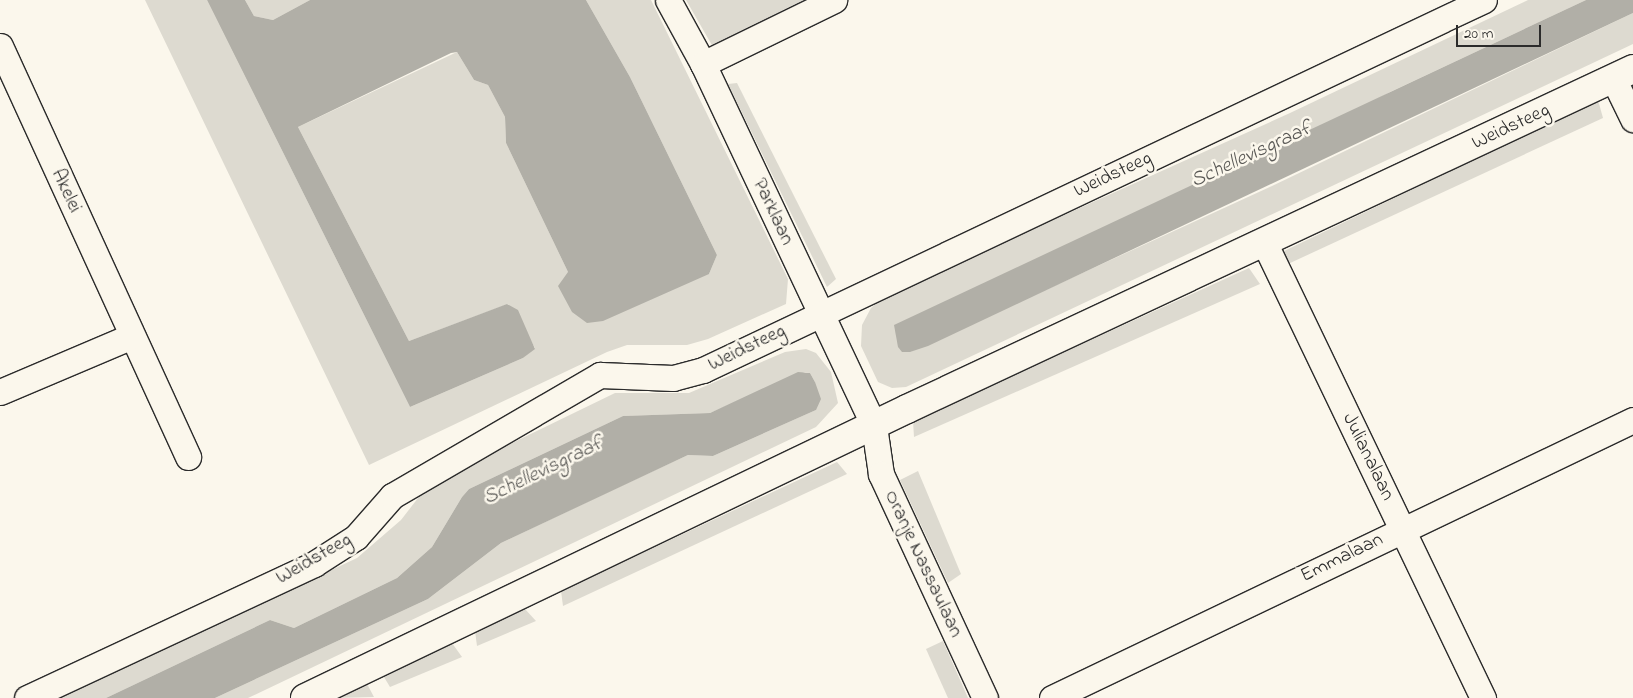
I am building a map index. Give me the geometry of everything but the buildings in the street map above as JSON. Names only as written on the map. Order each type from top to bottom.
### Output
[{"type":"street","name":"Parklaan","points":[[668,0],[702,64],[874,426]]},
{"type":"street","points":[[702,64],[834,0]]},
{"type":"street","name":"Weidsteeg","points":[[27,698],[314,564],[356,537],[392,496],[600,375],[680,376],[703,370],[821,312],[1484,0]]},
{"type":"street","name":"Akelei","points":[[0,46],[188,457]]},
{"type":"street","points":[[1623,74],[1633,119]]},
{"type":"street","name":"Weidsteeg","points":[[305,698],[874,426],[1265,244],[1623,74]]},
{"type":"street","name":"Julianalaan","points":[[1265,244],[1484,698]]},
{"type":"street","points":[[1,390],[132,336]]},
{"type":"street","name":"Emmalaan","points":[[1052,698],[1633,420]]},
{"type":"street","name":"Oranje Nassaulaan","points":[[874,426],[881,474],[985,698]]},
{"type":"shaded area","points":[[145,0],[207,0],[410,407],[523,358],[535,348],[508,304],[409,341],[298,127],[457,52],[474,80],[488,85],[505,117],[506,143],[568,272],[709,274],[717,255],[630,77],[586,0],[651,0],[788,279],[786,304],[708,339],[687,345],[627,345],[607,352],[369,465]]},
{"type":"shaded area","points":[[245,0],[310,0],[273,20],[254,16]]},
{"type":"shaded area","points":[[686,0],[807,0],[713,47]]},
{"type":"shaded area","points":[[1528,0],[1586,0],[1390,92],[910,352],[1272,186],[1633,13],[1633,44],[906,387],[892,388],[878,382],[861,346],[862,325],[871,308],[885,296],[1290,113]]},
{"type":"shaded area","points":[[737,83],[836,279],[827,287],[728,84]]},
{"type":"shaded area","points":[[1598,100],[1603,118],[1288,264],[1282,252]]},
{"type":"shaded area","points":[[1249,268],[1260,284],[914,437],[913,421]]},
{"type":"shaded area","points":[[806,349],[816,353],[831,372],[838,403],[816,427],[248,698],[215,698],[428,599],[501,543],[688,455],[713,456],[816,410],[815,382],[810,373],[805,372],[710,413],[623,416],[469,489],[462,497],[432,547],[397,578],[294,628],[270,620],[106,698],[60,698],[357,558],[401,520],[425,489],[446,475],[615,393],[689,393],[785,352]]},
{"type":"shaded area","points":[[837,462],[847,474],[563,606],[561,591]]},
{"type":"shaded area","points":[[918,471],[961,574],[948,583],[900,480]]},
{"type":"shaded area","points":[[525,609],[536,621],[477,646],[475,631]]},
{"type":"shaded area","points":[[943,641],[968,698],[948,698],[926,649]]},
{"type":"shaded area","points":[[452,643],[462,657],[390,687],[384,677]]},
{"type":"shaded area","points":[[366,682],[374,697],[333,698]]},
{"type":"water","points":[[207,0],[245,0],[254,16],[273,20],[310,0],[586,0],[630,77],[717,255],[709,274],[603,321],[587,323],[572,312],[558,286],[568,272],[506,143],[505,117],[488,85],[474,80],[457,52],[451,53],[298,127],[409,341],[507,304],[518,310],[535,349],[523,358],[410,407]]},
{"type":"water","points":[[1586,0],[1633,0],[1633,13],[928,346],[910,352],[902,352],[898,347],[894,325]]},
{"type":"water","name":"Schellevisgraaf","points":[[798,372],[810,373],[815,382],[821,399],[816,410],[713,456],[688,455],[501,543],[428,599],[215,698],[106,698],[270,620],[294,628],[397,578],[432,547],[462,497],[469,489],[623,416],[710,413]]}]
